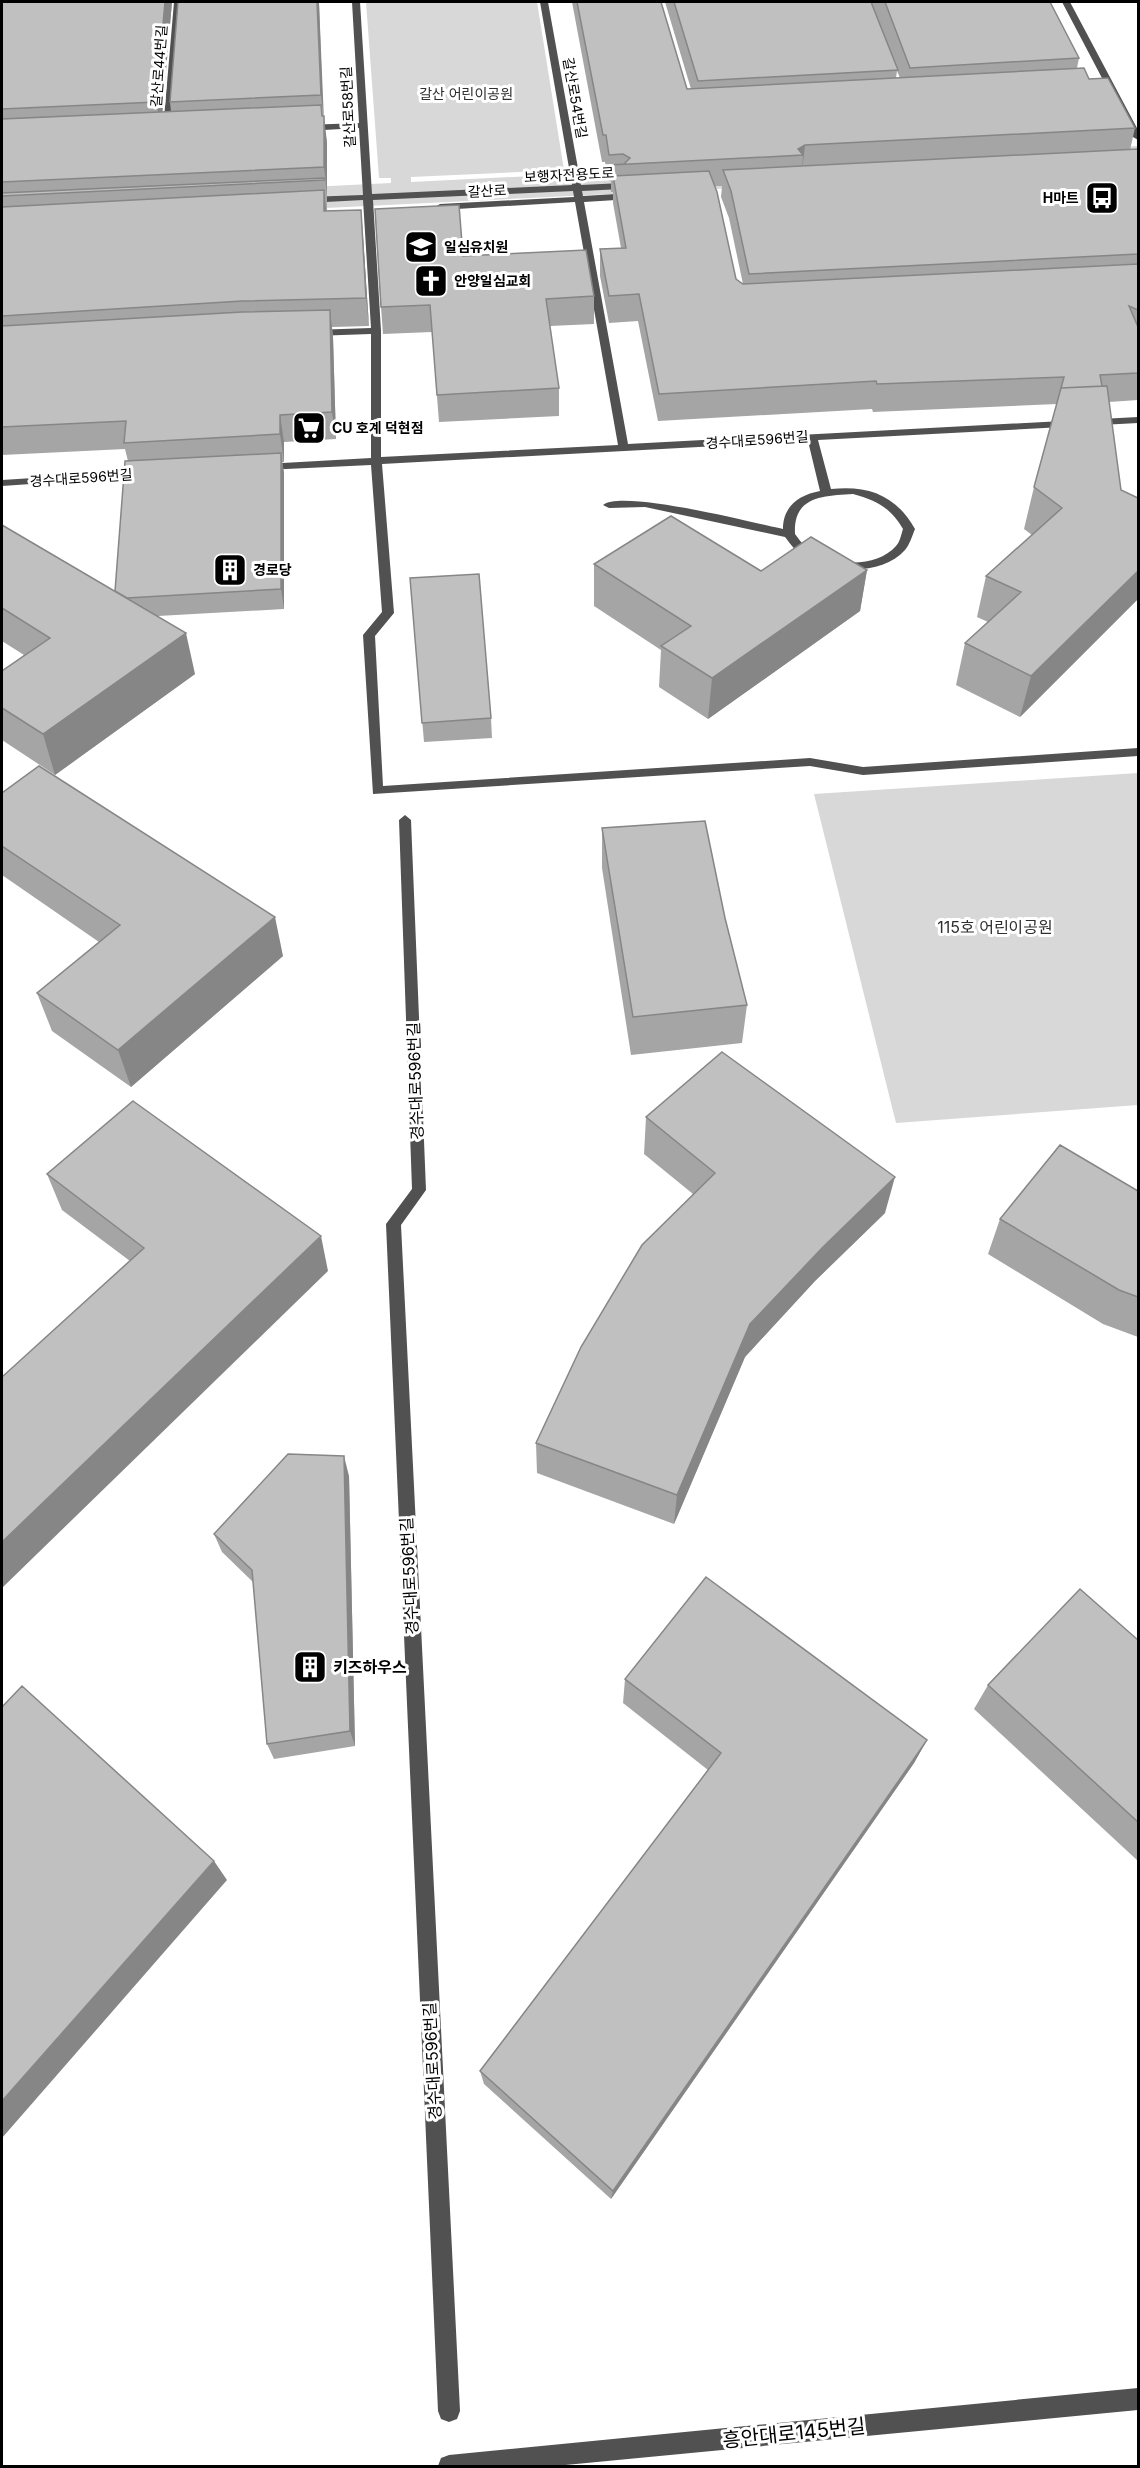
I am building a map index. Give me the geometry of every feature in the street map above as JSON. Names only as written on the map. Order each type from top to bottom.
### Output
[{"type":"street","name":"갈산로44번길","points":[[167,133],[178,2]]},
{"type":"street","name":"갈산로58번길","points":[[356,2],[368,211]]},
{"type":"street","name":"갈산로54번길","points":[[544,2],[579,199]]},
{"type":"street","points":[[1066,2],[1138,137]]},
{"type":"street","points":[[1100,88],[1112,87]]},
{"type":"street","points":[[294,128],[363,125]]},
{"type":"street","points":[[155,133],[179,132]]},
{"type":"street","name":"보행자전용도로","points":[[297,201],[633,185]]},
{"type":"street","name":"갈산로","points":[[426,208],[645,195]]},
{"type":"street","points":[[579,199],[624,449]]},
{"type":"street","points":[[368,211],[376,331],[376,462],[388,613],[369,635],[378,791],[810,762],[863,771],[1138,752]]},
{"type":"street","points":[[356,212],[380,211]]},
{"type":"street","points":[[305,333],[376,331]]},
{"type":"street","name":"경수대로596번길","points":[[258,468],[1138,420]]},
{"type":"street","points":[[812,436],[826,492]]},
{"type":"street","name":"경수대로596번길","points":[[2,483],[158,473]]},
{"type":"street","points":[[609,505],[645,504],[789,534],[804,551],[827,562],[857,566],[884,560],[902,547],[909,529],[900,512],[880,498],[853,491],[826,492],[802,501],[789,516],[789,534]]},
{"type":"street","name":"경수대로596번길","points":[[405,820],[419,1190],[393,1224],[449,2411]]},
{"type":"street","name":"흥안대로145번길","points":[[449,2466],[479,2465],[1138,2399]]},
{"type":"green space","name":"갈산 어린이공원","points":[[366,2],[537,2],[564,170],[411,177],[411,182],[1138,146],[1138,168],[2,224],[2,202],[391,183],[391,178],[379,178]]},
{"type":"green space","name":"115호 어린이공원","points":[[1138,773],[1138,1105],[896,1123],[814,794]]},
{"type":"building","points":[[2,2],[165,2],[156,102],[2,109]]},
{"type":"building","points":[[178,2],[317,2],[321,95],[170,102]]},
{"type":"building","points":[[577,2],[661,2],[687,89],[1084,68],[1089,79],[1108,78],[1135,128],[805,145],[798,149],[803,155],[611,165],[624,164],[630,158],[623,154],[609,155]]},
{"type":"building","points":[[674,2],[871,2],[898,70],[698,81]]},
{"type":"building","points":[[885,2],[1050,2],[1079,58],[910,68]]},
{"type":"building","points":[[321,105],[322,116],[324,116],[324,167],[2,182],[2,119]]},
{"type":"building","points":[[1138,149],[1138,254],[749,274],[731,191],[723,170]]},
{"type":"building","points":[[709,171],[717,192],[736,279],[743,284],[1138,264],[1138,310],[1129,306],[1138,327],[1138,373],[1100,375],[1102,386],[1061,388],[1064,377],[877,384],[876,381],[659,394],[639,294],[609,296],[600,249],[626,248],[613,176]]},
{"type":"building","points":[[324,178],[324,180],[2,196],[2,193]]},
{"type":"building","points":[[324,190],[324,211],[361,210],[366,298],[242,301],[2,316],[2,207]]},
{"type":"building","points":[[459,205],[463,256],[586,250],[594,296],[546,299],[559,388],[437,395],[430,305],[381,307],[375,209]]},
{"type":"building","points":[[330,310],[332,412],[280,415],[280,434],[124,443],[126,421],[2,427],[2,326],[242,312]]},
{"type":"building","points":[[1107,386],[1121,490],[1138,498],[1138,571],[1031,676],[965,643],[1021,592],[986,576],[1062,508],[1034,487],[1061,388]]},
{"type":"building","points":[[281,453],[281,589],[127,598],[115,591],[125,461]]},
{"type":"building","points":[[671,516],[761,571],[811,537],[867,570],[712,678],[661,646],[691,626],[594,564]]},
{"type":"building","points":[[2,525],[186,633],[43,734],[2,708],[2,671],[50,638],[2,608]]},
{"type":"building","points":[[479,574],[491,718],[422,723],[410,578]]},
{"type":"building","points":[[39,766],[275,917],[118,1050],[37,993],[120,925],[2,846],[2,793]]},
{"type":"building","points":[[705,821],[725,918],[747,1005],[633,1017],[602,828]]},
{"type":"building","points":[[722,1052],[895,1177],[823,1247],[750,1324],[677,1495],[536,1443],[581,1347],[642,1245],[715,1173],[646,1117]]},
{"type":"building","points":[[133,1101],[321,1236],[2,1542],[2,1377],[144,1248],[47,1174]]},
{"type":"building","points":[[1060,1145],[1138,1191],[1138,1297],[1119,1290],[1000,1219]]},
{"type":"building","name":"키즈하우스","points":[[288,1454],[344,1456],[350,1731],[267,1744],[252,1570],[214,1534]]},
{"type":"building","points":[[706,1577],[927,1740],[613,2191],[480,2071],[721,1753],[625,1679]]},
{"type":"building","points":[[1080,1589],[1138,1640],[1138,1822],[988,1685]]},
{"type":"building","points":[[22,1686],[214,1861],[2,2101],[2,1707]]},
{"type":"place","name":"H마트","points":[[1102,198]]},
{"type":"place","name":"일심유치원","points":[[421,247]]},
{"type":"place","name":"안양일심교회","points":[[431,281]]},
{"type":"place","name":"CU 호계 덕현점","points":[[309,428]]},
{"type":"place","name":"경로당","points":[[230,570]]},
{"type":"place","name":"키즈하우스","points":[[310,1667]]}]
